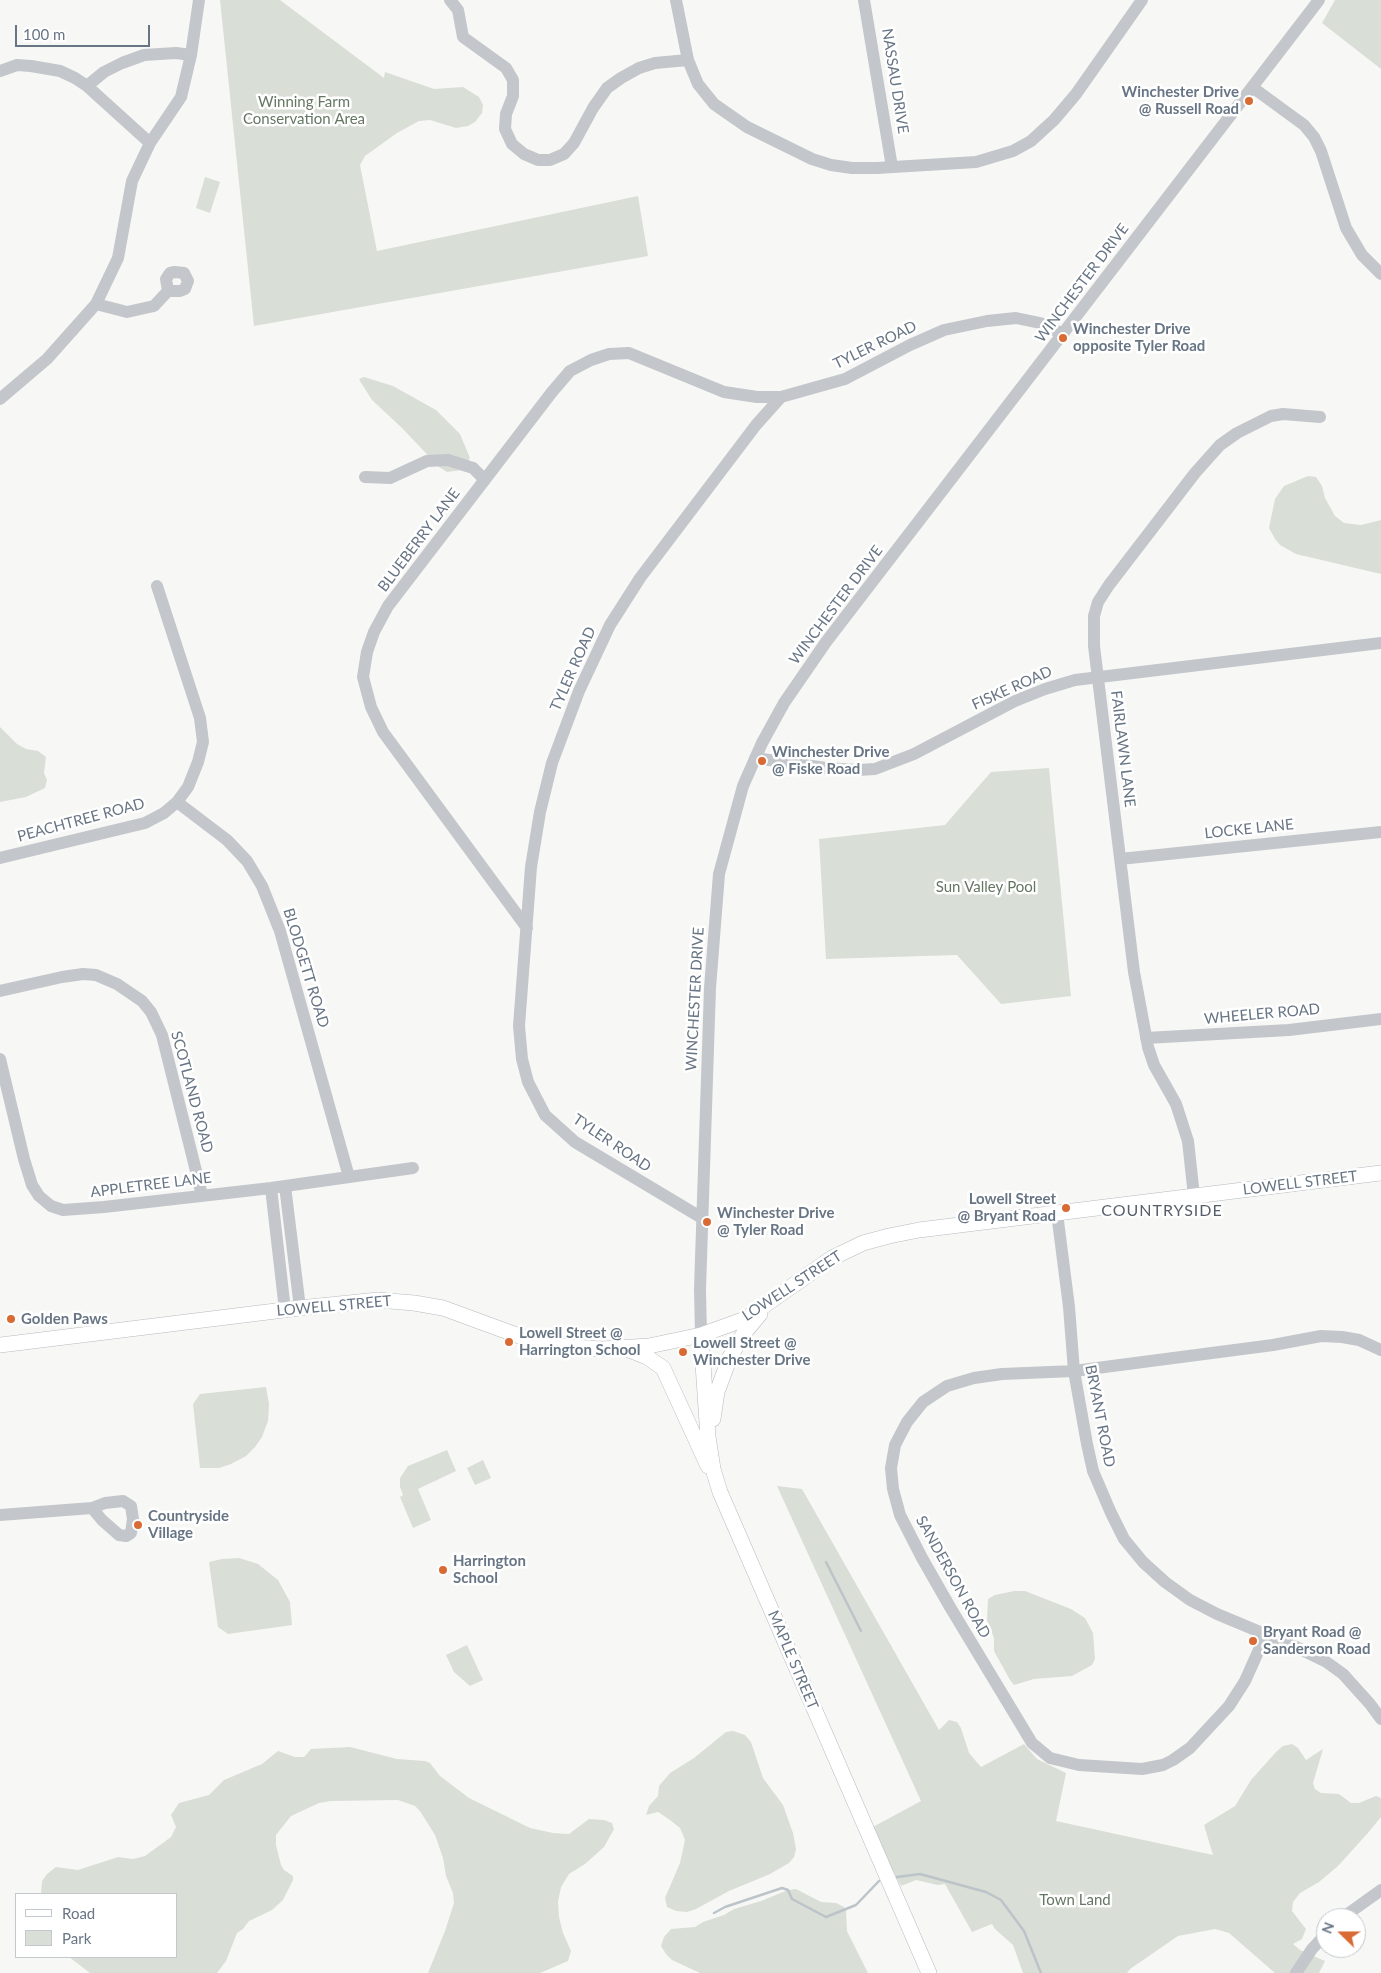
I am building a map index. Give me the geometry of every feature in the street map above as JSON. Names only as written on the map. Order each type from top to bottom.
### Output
[{"type":"main road","name":"LOWELL STREET","points":[[0,1345],[292,1309],[373,1301],[414,1303],[451,1311],[514,1335],[549,1344],[578,1348],[626,1348],[664,1344],[722,1329],[752,1315],[832,1258],[863,1244],[889,1236],[919,1230],[1381,1173]]},
{"type":"main road","points":[[711,1458],[715,1404],[721,1380],[730,1357],[754,1321],[795,1284]]},
{"type":"main road","name":"MAPLE STREET","points":[[701,1335],[711,1458],[716,1481],[929,1973]]},
{"type":"main road","points":[[626,1348],[646,1357],[663,1368],[672,1384],[695,1441],[716,1481]]},
{"type":"street","points":[[0,400],[47,359],[96,304],[118,258],[132,181],[150,143],[181,97],[191,55],[199,0]]},
{"type":"street","points":[[450,0],[458,10],[463,38],[506,68],[513,80],[513,96],[506,114],[505,130],[512,144],[524,154],[538,160],[550,160],[564,154],[574,143],[593,108],[608,88],[620,78],[639,68],[655,63],[688,60]]},
{"type":"street","points":[[676,0],[688,60],[698,84],[714,104],[747,126],[812,158],[831,165],[852,168],[976,162],[1013,151],[1031,141],[1054,120],[1076,94],[1142,0]]},
{"type":"street","name":"NASSAU DRIVE","points":[[864,0],[892,167]]},
{"type":"street","name":"WINCHESTER DRIVE","points":[[701,1335],[700,1289],[710,988],[719,874],[743,786],[755,758],[784,703],[826,642],[1319,0]]},
{"type":"street","points":[[87,86],[104,72],[122,62],[144,55],[176,52],[191,55]]},
{"type":"street","points":[[0,71],[17,65],[46,67],[68,74],[87,86],[150,143]]},
{"type":"street","points":[[1252,87],[1298,120],[1314,137],[1321,151],[1346,228],[1362,255],[1381,274]]},
{"type":"street","points":[[96,304],[127,312],[154,306],[168,291]]},
{"type":"street","name":"TYLER ROAD","points":[[702,1218],[575,1142],[545,1115],[528,1082],[521,1051],[519,1026],[531,867],[540,812],[552,763],[579,691],[610,625],[640,578],[756,425],[781,397],[845,379],[910,345],[944,330],[987,321],[1016,318],[1040,323],[1063,334]]},
{"type":"street","name":"BLUEBERRY LANE","points":[[527,928],[383,732],[371,707],[363,677],[367,652],[374,632],[388,606],[570,371],[591,360],[609,354],[630,353],[724,392],[757,397],[781,397]]},
{"type":"street","name":"FAIRLAWN LANE","points":[[1194,1196],[1188,1141],[1176,1104],[1154,1065],[1146,1038],[1131,954],[1093,630],[1095,611],[1098,602],[1114,578],[1208,457],[1229,438],[1267,417],[1283,414],[1320,417]]},
{"type":"street","points":[[365,477],[390,478],[427,461],[448,460],[473,468],[485,480]]},
{"type":"street","name":"PEACHTREE ROAD","points":[[0,858],[145,823],[164,813],[177,802],[188,786],[198,762],[203,742],[197,709],[157,586]]},
{"type":"street","name":"FISKE ROAD","points":[[755,758],[834,769],[875,769],[914,754],[1015,701],[1075,680],[1381,644]]},
{"type":"street","name":"BLODGETT ROAD","points":[[177,802],[227,840],[247,861],[262,886],[280,931],[349,1177]]},
{"type":"street","name":"LOCKE LANE","points":[[1120,859],[1381,832]]},
{"type":"street","name":"SCOTLAND ROAD","points":[[0,991],[62,977],[96,975],[117,984],[142,1001],[151,1012],[162,1035],[202,1195]]},
{"type":"street","name":"WHEELER ROAD","points":[[1146,1038],[1289,1030],[1381,1019]]},
{"type":"street","name":"APPLETREE LANE","points":[[0,1059],[28,1174],[39,1196],[51,1206],[63,1210],[78,1210],[271,1188],[413,1168]]},
{"type":"street","points":[[285,1186],[292,1309]]},
{"type":"street","points":[[271,1188],[292,1309]]},
{"type":"street","name":"BRYANT ROAD","points":[[1057,1213],[1070,1307],[1074,1371],[1093,1471],[1124,1538],[1143,1562],[1190,1600],[1217,1614],[1325,1661],[1343,1674],[1381,1719]]},
{"type":"street","name":"SANDERSON ROAD","points":[[1266,1634],[1245,1681],[1229,1706],[1190,1748],[1173,1760],[1163,1765],[1142,1769],[1079,1765],[1050,1758],[1032,1743],[922,1558],[900,1515],[893,1489],[891,1468],[895,1445],[907,1422],[923,1402],[941,1390],[961,1381],[1002,1374],[1074,1371],[1273,1345],[1321,1336],[1359,1340],[1381,1350]]},
{"type":"street","points":[[0,1515],[92,1508]]},
{"type":"street","points":[[1356,1908],[1381,1890]]},
{"type":"street","points":[[1296,1973],[1316,1945]]},
{"type":"green space","name":"Winning Farm Conservation Area","points":[[220,0],[280,0],[384,78],[385,72],[434,89],[463,87],[479,97],[483,105],[482,113],[475,122],[468,126],[456,128],[430,120],[419,121],[397,133],[365,156],[360,165],[377,251],[638,196],[648,256],[254,326]]},
{"type":"green space","points":[[1335,0],[1381,0],[1381,69],[1322,23]]},
{"type":"green space","points":[[205,177],[220,182],[210,213],[196,208]]},
{"type":"green space","points":[[364,377],[393,386],[436,410],[460,434],[470,458],[462,470],[447,472],[439,467],[372,400],[359,379]]},
{"type":"green space","points":[[1308,476],[1316,477],[1335,516],[1344,523],[1361,525],[1381,520],[1381,574],[1296,554],[1280,545],[1275,539],[1269,528],[1275,499],[1284,486]]},
{"type":"green space","points":[[0,727],[17,744],[26,749],[38,751],[46,757],[44,773],[47,780],[45,788],[26,797],[0,802]]},
{"type":"green space","name":"Sun Valley Pool","points":[[1049,768],[1071,996],[1001,1004],[957,955],[826,959],[819,839],[945,825],[991,772]]},
{"type":"green space","points":[[266,1387],[269,1404],[268,1421],[262,1437],[255,1447],[246,1456],[231,1464],[219,1468],[200,1468],[193,1404],[200,1394]]},
{"type":"green space","points":[[447,1450],[456,1471],[418,1489],[431,1520],[413,1528],[400,1497],[403,1495],[400,1487],[400,1478],[408,1466]]},
{"type":"green space","points":[[483,1460],[491,1478],[475,1485],[467,1468]]},
{"type":"green space","name":"Town Land","points":[[777,1486],[802,1489],[939,1730],[949,1720],[957,1722],[961,1728],[969,1753],[981,1767],[1024,1744],[1037,1759],[1066,1773],[1056,1821],[1213,1855],[1204,1825],[1235,1806],[1251,1780],[1276,1752],[1283,1746],[1292,1744],[1298,1748],[1306,1760],[1323,1749],[1313,1783],[1315,1789],[1321,1793],[1339,1794],[1351,1803],[1359,1803],[1376,1796],[1381,1798],[1381,1817],[1338,1866],[1319,1882],[1300,1893],[1293,1902],[1292,1911],[1306,1929],[1302,1939],[1293,1944],[1300,1950],[1325,1961],[1319,1973],[1275,1973],[1229,1933],[1215,1929],[1178,1936],[1127,1973],[1023,1973],[1013,1945],[992,1924],[972,1932],[945,1884],[938,1885],[916,1880],[901,1886],[871,1828],[921,1801]]},
{"type":"green space","points":[[239,1558],[258,1564],[278,1580],[290,1602],[292,1625],[228,1634],[218,1627],[209,1562]]},
{"type":"green space","points":[[1025,1591],[1071,1609],[1085,1618],[1093,1633],[1095,1659],[1092,1665],[1072,1676],[1034,1679],[1014,1685],[994,1651],[994,1638],[987,1620],[988,1599],[995,1595]]},
{"type":"green space","points":[[467,1645],[483,1680],[470,1686],[454,1672],[446,1655]]},
{"type":"green space","points":[[733,1731],[745,1735],[751,1742],[763,1778],[783,1805],[793,1833],[796,1849],[794,1857],[789,1863],[770,1874],[729,1891],[696,1909],[687,1912],[676,1911],[667,1907],[665,1898],[680,1863],[685,1840],[680,1828],[658,1812],[646,1815],[649,1806],[658,1796],[659,1786],[670,1773],[694,1758],[726,1732]]},
{"type":"green space","points":[[350,1747],[397,1759],[425,1761],[430,1763],[440,1776],[469,1798],[530,1828],[569,1834],[589,1819],[604,1820],[612,1823],[614,1829],[604,1847],[585,1864],[569,1874],[561,1887],[558,1902],[559,1917],[563,1933],[571,1951],[568,1961],[540,1973],[428,1973],[454,1903],[453,1893],[446,1876],[443,1858],[435,1835],[415,1806],[398,1800],[331,1801],[319,1803],[291,1816],[276,1835],[276,1845],[281,1865],[284,1870],[293,1876],[293,1880],[283,1900],[272,1910],[249,1921],[237,1933],[226,1961],[217,1973],[90,1973],[70,1958],[178,1958],[178,1893],[41,1893],[42,1881],[47,1874],[56,1867],[78,1870],[118,1857],[133,1859],[145,1856],[171,1837],[176,1827],[171,1815],[179,1803],[209,1795],[224,1780],[262,1764],[278,1751],[295,1757],[304,1757],[311,1749]]},
{"type":"green space","points":[[796,1889],[821,1902],[836,1903],[844,1907],[847,1931],[868,1973],[700,1973],[672,1960],[661,1946],[664,1937],[671,1929],[695,1927],[734,1909],[788,1890]]},
{"type":"waterway","points":[[826,1562],[861,1631]]},
{"type":"waterway","points":[[897,1877],[920,1874],[986,1892],[1001,1900],[1024,1931],[1041,1973]]},
{"type":"waterway","points":[[714,1913],[725,1907],[782,1888],[788,1890],[792,1899],[826,1917],[856,1905],[879,1881]]},
{"type":"place","name":"Winchester Drive @ Russell Road","points":[[1249,101]]},
{"type":"place","name":"Winchester Drive opposite Tyler Road","points":[[1063,338]]},
{"type":"place","name":"Winchester Drive @ Fiske Road","points":[[762,761]]},
{"type":"place","name":"Lowell Street @ Bryant Road","points":[[1066,1208]]},
{"type":"place","name":"Winchester Drive @ Tyler Road","points":[[707,1222]]},
{"type":"place","name":"Golden Paws","points":[[11,1319]]},
{"type":"place","name":"Lowell Street @ Harrington School","points":[[509,1342]]},
{"type":"place","name":"Lowell Street @ Winchester Drive","points":[[683,1352]]},
{"type":"place","name":"Countryside Village","points":[[138,1525]]},
{"type":"place","name":"Harrington School","points":[[443,1570]]},
{"type":"place","name":"Bryant Road @ Sanderson Road","points":[[1253,1641]]},
{"type":"district","name":"COUNTRYSIDE","points":[[1162,1211]]}]
